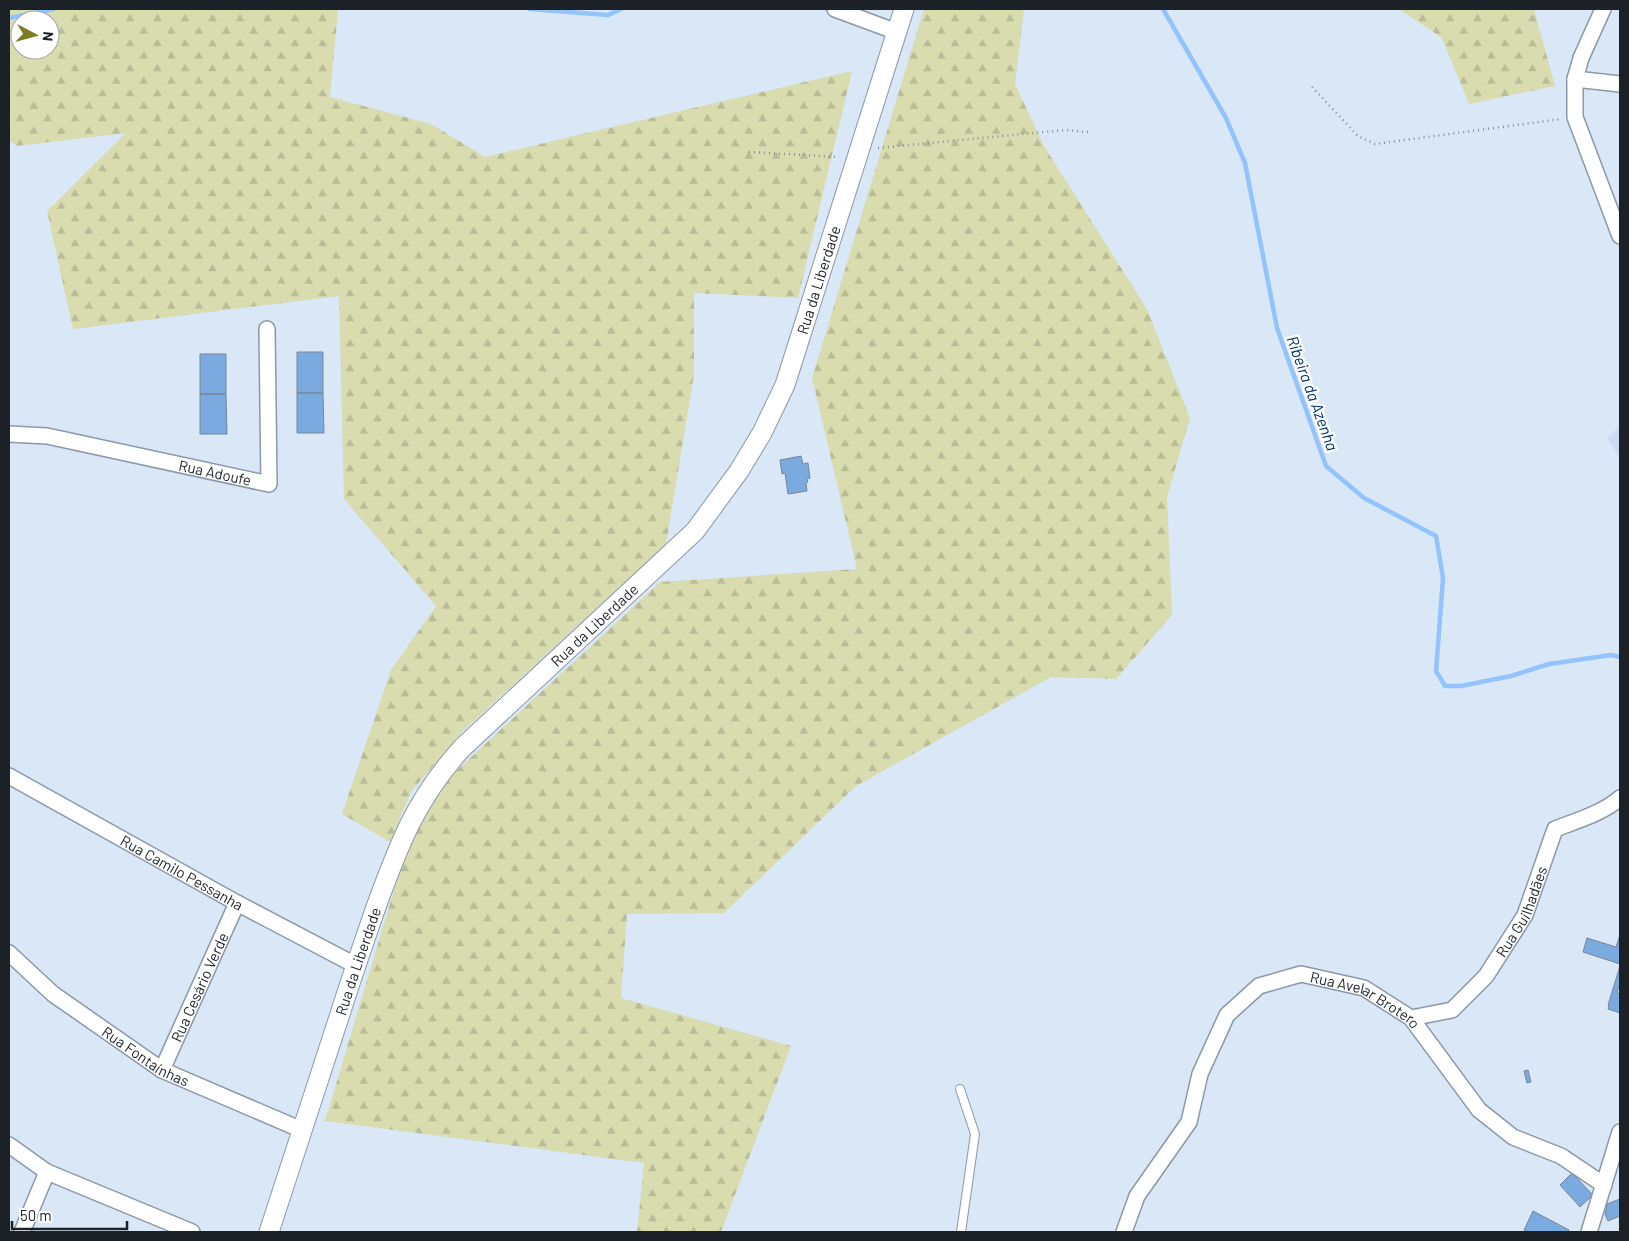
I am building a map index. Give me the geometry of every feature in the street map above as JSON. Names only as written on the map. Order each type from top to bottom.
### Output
[{"type":"street","points":[[835,9],[896,32]]},
{"type":"street","name":"Rua da Liberdade","points":[[269,1232],[356,965],[395,854],[410,821],[426,793],[444,768],[462,748],[695,531],[739,472],[762,433],[785,385],[904,9]]},
{"type":"street","points":[[1603,9],[1581,58],[1575,79],[1575,117],[1620,236]]},
{"type":"street","points":[[1575,79],[1620,84]]},
{"type":"street","name":"Rua Adoufe","points":[[9,434],[47,436],[269,484],[267,329]]},
{"type":"street","name":"Rua Camilo Pessanha","points":[[9,776],[237,903],[356,965]]},
{"type":"street","name":"Rua Guilhadães","points":[[1411,1018],[1452,1010],[1486,976],[1525,915],[1555,828],[1613,804],[1620,798]]},
{"type":"street","name":"Rua Cesário Verde","points":[[162,1070],[237,903]]},
{"type":"street","name":"Rua Fontaínhas","points":[[9,953],[53,994],[162,1070],[302,1130]]},
{"type":"street","name":"Rua Avelar Brotero","points":[[1124,1232],[1137,1196],[1189,1122],[1200,1074],[1227,1015],[1259,986],[1302,974],[1364,988],[1411,1018],[1479,1110],[1513,1137],[1561,1156],[1604,1185]]},
{"type":"street","points":[[1589,1232],[1620,1132]]},
{"type":"street","points":[[9,1145],[47,1172],[192,1232]]},
{"type":"street","points":[[22,1232],[47,1172]]},
{"type":"lane","points":[[960,1089],[975,1134],[961,1232]]},
{"type":"path","points":[[1312,87],[1358,136],[1375,144],[1575,117]]},
{"type":"path","points":[[749,152],[844,157],[874,148],[1065,130],[1088,132]]},
{"type":"shaded area","points":[[1620,426],[1620,458],[1607,438]]},
{"type":"green space","points":[[9,9],[338,9],[330,97],[431,124],[485,157],[852,71],[798,298],[694,293],[694,375],[666,544],[462,732],[411,792],[390,842],[342,814],[391,670],[436,606],[344,499],[339,296],[73,329],[47,211],[126,133],[17,146],[9,140]]},
{"type":"green space","points":[[924,9],[1024,9],[1015,84],[1044,146],[1147,309],[1190,418],[1167,497],[1172,615],[1116,679],[1051,677],[856,786],[724,913],[627,914],[621,998],[791,1046],[721,1232],[637,1232],[644,1163],[325,1121],[406,850],[442,784],[660,582],[857,569],[812,378]]},
{"type":"green space","points":[[1399,9],[1534,9],[1555,86],[1469,104],[1442,38]]},
{"type":"building","points":[[297,352],[323,352],[323,393],[297,393]]},
{"type":"building","points":[[200,354],[226,354],[226,394],[200,394]]},
{"type":"building","points":[[297,393],[323,393],[324,433],[297,433]]},
{"type":"building","points":[[200,394],[226,394],[227,434],[200,434]]},
{"type":"building","points":[[801,456],[803,464],[808,463],[810,478],[807,479],[808,482],[806,483],[807,491],[788,494],[785,473],[782,474],[780,460]]},
{"type":"building","points":[[1620,935],[1620,964],[1583,952],[1587,938],[1616,947]]},
{"type":"building","points":[[1620,966],[1620,983],[1617,993],[1620,994],[1620,1013],[1608,1009],[1608,1005]]},
{"type":"building","points":[[1528,1070],[1531,1082],[1527,1083],[1524,1071]]},
{"type":"building","points":[[1572,1173],[1593,1195],[1580,1207],[1560,1185]]},
{"type":"building","points":[[1620,1199],[1620,1216],[1608,1221],[1605,1214],[1607,1204]]},
{"type":"building","points":[[1533,1211],[1569,1230],[1568,1232],[1529,1232],[1524,1230]]},
{"type":"waterway","points":[[9,18],[54,9]]},
{"type":"waterway","points":[[530,9],[608,15],[621,9]]},
{"type":"waterway","name":"Ribeira da Azenha","points":[[1163,9],[1226,118],[1245,163],[1277,328],[1326,466],[1364,498],[1436,536],[1443,578],[1436,671],[1445,686],[1461,686],[1511,676],[1549,664],[1611,655],[1620,657]]}]
